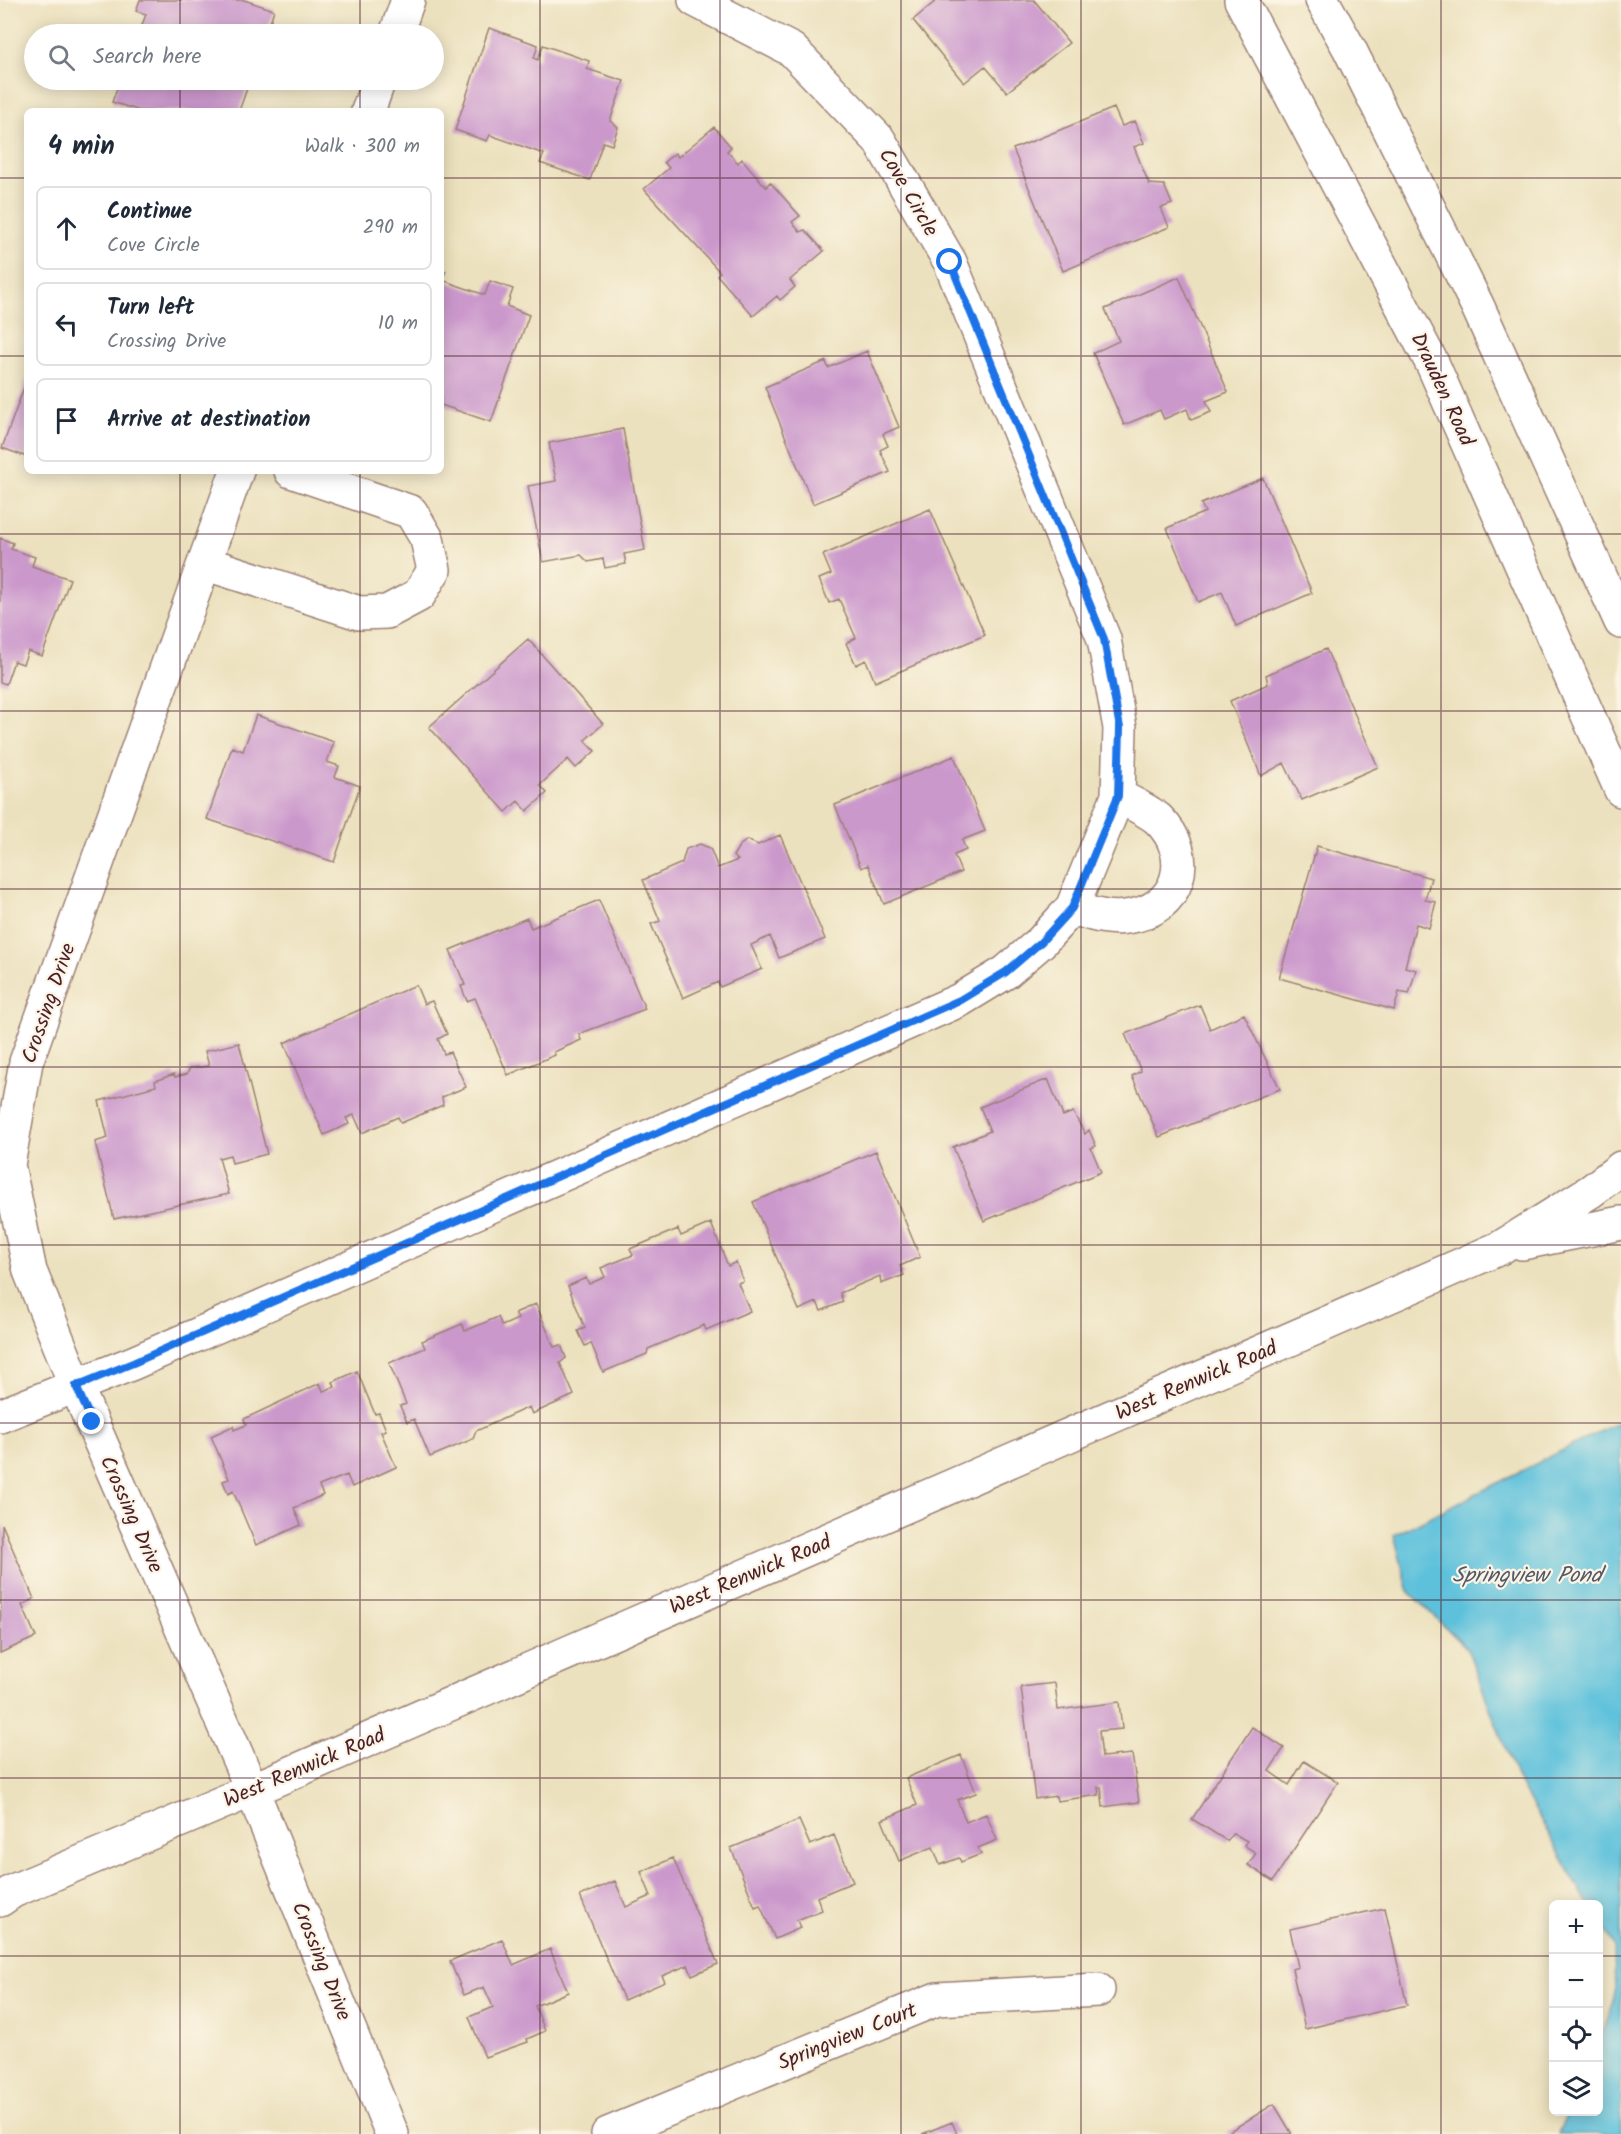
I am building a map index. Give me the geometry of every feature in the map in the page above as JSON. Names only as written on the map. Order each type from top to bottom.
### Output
[{"type":"street","points":[[400,24],[408,0]]},
{"type":"street","name":"Cove Circle","points":[[0,1416],[133,1363],[960,1000],[1006,972],[1041,942],[1072,908],[1118,796],[1120,728],[1104,639],[950,262],[879,140],[792,50],[695,0]]},
{"type":"street","name":"Drauden Road","points":[[1241,0],[1433,365],[1621,790]]},
{"type":"street","points":[[1322,0],[1349,48],[1477,306],[1621,622]]},
{"type":"street","points":[[369,108],[375,90]]},
{"type":"street","name":"Crossing Drive","points":[[236,474],[26,1062],[8,1165],[30,1272],[76,1386],[252,1790],[392,2134]]},
{"type":"street","points":[[204,562],[359,613],[387,612],[419,595],[434,570],[427,539],[411,512],[300,474]]},
{"type":"street","points":[[1072,908],[1125,918],[1143,914],[1161,904],[1172,891],[1180,873],[1177,849],[1170,833],[1156,818],[1118,796]]},
{"type":"street","name":"West Renwick Road","points":[[0,1900],[13,1891],[252,1790],[1500,1248],[1591,1191],[1621,1168]]},
{"type":"street","name":"West Renwick Road","points":[[1500,1248],[1621,1223]]},
{"type":"street","name":"Springview Court","points":[[608,2134],[937,1999],[1098,1990]]},
{"type":"water","name":"Springview Pond","points":[[1621,1421],[1621,2134],[1558,2134],[1565,2116],[1603,2116],[1603,2030],[1615,2001],[1614,1945],[1603,1927],[1603,1900],[1586,1900],[1516,1776],[1467,1648],[1409,1592],[1394,1535]]},
{"type":"building","points":[[140,0],[244,0],[274,10],[269,24],[142,24],[146,14],[136,11]]},
{"type":"building","points":[[937,0],[1034,0],[1069,43],[1007,92],[985,66],[964,83],[913,20]]},
{"type":"building","points":[[489,28],[538,45],[534,58],[538,60],[543,45],[589,61],[587,69],[624,81],[610,121],[618,127],[612,145],[603,142],[590,180],[540,163],[544,154],[490,135],[487,141],[455,130]]},
{"type":"building","points":[[116,90],[246,90],[240,108],[131,108],[112,102]]},
{"type":"building","points":[[1114,108],[1122,126],[1135,121],[1144,143],[1134,147],[1149,184],[1164,185],[1172,204],[1161,208],[1169,227],[1063,271],[1013,149]]},
{"type":"building","points":[[714,127],[731,147],[727,151],[738,163],[742,159],[766,187],[770,182],[800,216],[792,222],[800,232],[805,230],[824,251],[790,280],[795,287],[780,300],[777,296],[753,316],[717,275],[720,272],[644,189],[669,168],[664,162],[675,153],[678,157]]},
{"type":"building","points":[[1179,277],[1228,392],[1206,401],[1211,412],[1191,420],[1187,409],[1164,419],[1160,410],[1124,425],[1093,353],[1119,341],[1105,309]]},
{"type":"building","points":[[444,281],[485,295],[490,281],[513,289],[507,306],[529,315],[491,422],[444,406]]},
{"type":"building","points":[[867,351],[899,427],[883,434],[888,446],[880,450],[890,472],[813,504],[765,387],[826,361],[828,368]]},
{"type":"building","points":[[24,387],[24,456],[2,448]]},
{"type":"building","points":[[623,429],[645,550],[624,554],[626,564],[605,568],[603,559],[588,562],[581,555],[543,562],[528,486],[556,481],[549,443]]},
{"type":"building","points":[[1263,478],[1312,593],[1236,626],[1222,592],[1198,602],[1167,528],[1205,512],[1201,504]]},
{"type":"building","points":[[930,509],[985,635],[875,682],[866,660],[856,665],[846,643],[856,638],[839,599],[829,603],[819,579],[831,574],[823,555]]},
{"type":"building","points":[[0,538],[13,543],[11,549],[35,557],[32,566],[70,579],[42,656],[28,651],[23,664],[14,661],[6,684],[0,682]]},
{"type":"building","points":[[528,639],[603,724],[585,740],[595,751],[576,768],[568,759],[540,785],[547,793],[527,811],[518,801],[506,812],[429,727]]},
{"type":"building","points":[[1326,649],[1378,767],[1302,800],[1284,763],[1261,776],[1230,701],[1268,684],[1266,675]]},
{"type":"building","points":[[256,715],[334,742],[327,762],[339,766],[335,777],[360,786],[334,862],[207,819],[232,747],[243,751]]},
{"type":"building","points":[[954,756],[985,831],[962,840],[966,850],[954,855],[961,872],[884,904],[868,865],[861,868],[835,805]]},
{"type":"building","points":[[780,835],[825,939],[779,958],[770,936],[751,945],[762,969],[720,987],[718,982],[683,998],[651,924],[660,921],[643,880],[682,863],[686,849],[700,844],[710,848],[718,868],[738,860],[733,856],[739,846],[747,840],[758,845]]},
{"type":"building","points":[[1317,846],[1431,878],[1425,900],[1436,902],[1429,928],[1416,924],[1405,967],[1416,970],[1409,994],[1399,992],[1394,1010],[1279,978]]},
{"type":"building","points":[[599,900],[645,1009],[579,1034],[581,1040],[554,1052],[555,1055],[508,1075],[475,998],[467,1001],[461,986],[465,985],[450,950],[527,918],[531,928]]},
{"type":"building","points":[[416,985],[424,1004],[432,1001],[447,1034],[438,1039],[444,1054],[450,1052],[466,1087],[442,1097],[443,1105],[401,1123],[398,1117],[362,1133],[354,1115],[346,1118],[349,1124],[324,1135],[284,1043]]},
{"type":"building","points":[[1200,1005],[1210,1029],[1244,1014],[1280,1089],[1159,1137],[1132,1076],[1141,1071],[1125,1034]]},
{"type":"building","points":[[239,1043],[267,1154],[232,1163],[230,1155],[219,1158],[229,1194],[114,1219],[95,1142],[108,1138],[99,1101],[156,1086],[155,1081],[174,1074],[175,1077],[187,1074],[190,1068],[209,1066],[205,1051]]},
{"type":"building","points":[[1048,1079],[1063,1116],[1073,1112],[1085,1134],[1089,1130],[1096,1146],[1091,1148],[1101,1172],[984,1221],[953,1147],[990,1131],[980,1107]]},
{"type":"building","points":[[876,1151],[920,1257],[900,1266],[904,1275],[881,1284],[880,1276],[840,1293],[843,1302],[821,1311],[817,1302],[799,1310],[753,1202]]},
{"type":"building","points":[[711,1223],[728,1266],[736,1262],[743,1281],[738,1283],[750,1311],[706,1330],[704,1325],[648,1349],[647,1354],[603,1372],[591,1343],[585,1346],[578,1331],[585,1328],[568,1286],[586,1278],[589,1284],[605,1277],[601,1268],[633,1255],[630,1249],[678,1229],[681,1236]]},
{"type":"building","points":[[536,1304],[554,1347],[561,1345],[566,1358],[560,1363],[574,1395],[532,1414],[529,1407],[476,1431],[473,1439],[430,1457],[414,1419],[407,1422],[400,1406],[406,1404],[389,1363],[425,1348],[422,1341],[462,1324],[465,1331],[498,1317],[502,1326],[518,1319],[515,1313]]},
{"type":"building","points":[[357,1371],[375,1414],[379,1413],[386,1430],[381,1432],[396,1467],[352,1487],[347,1475],[319,1486],[323,1495],[294,1508],[301,1525],[256,1545],[233,1491],[228,1494],[223,1481],[229,1479],[211,1436],[233,1426],[234,1430],[246,1425],[244,1419],[320,1383],[323,1391],[335,1387],[333,1382]]},
{"type":"building","points":[[2,1524],[34,1599],[22,1605],[36,1637],[0,1653]]},
{"type":"building","points":[[1055,1683],[1058,1710],[1119,1702],[1122,1729],[1099,1731],[1102,1757],[1132,1754],[1139,1802],[1103,1807],[1101,1787],[1098,1787],[1099,1795],[1057,1801],[1056,1796],[1035,1799],[1021,1687]]},
{"type":"building","points":[[1252,1727],[1284,1748],[1269,1771],[1289,1785],[1304,1761],[1338,1782],[1273,1881],[1248,1865],[1256,1853],[1244,1845],[1247,1841],[1233,1833],[1227,1841],[1192,1819]]},
{"type":"building","points":[[961,1755],[976,1793],[957,1800],[966,1822],[986,1814],[997,1840],[978,1848],[981,1854],[961,1862],[959,1858],[940,1865],[933,1847],[899,1861],[882,1820],[917,1805],[906,1778]]},
{"type":"building","points":[[799,1820],[810,1845],[834,1835],[853,1882],[817,1897],[822,1910],[797,1920],[800,1928],[775,1939],[760,1905],[755,1907],[731,1848]]},
{"type":"building","points":[[673,1858],[718,1964],[692,1975],[688,1965],[662,1976],[665,1982],[624,2000],[580,1896],[615,1881],[626,1907],[651,1896],[641,1872]]},
{"type":"building","points":[[1385,1908],[1407,2005],[1305,2029],[1292,1969],[1298,1967],[1290,1929]]},
{"type":"building","points":[[502,1939],[513,1965],[550,1949],[568,1992],[535,2006],[545,2031],[527,2039],[528,2042],[485,2057],[469,2017],[493,2007],[484,1987],[464,1995],[450,1961]]},
{"type":"building","points":[[1274,2104],[1292,2134],[1225,2134]]},
{"type":"building","points":[[952,2122],[957,2134],[922,2134]]},
{"type":"route","points":[[92,1422],[76,1386],[960,1000],[1006,972],[1041,942],[1072,908],[1118,796],[1120,728],[1104,639],[950,262]]}]
